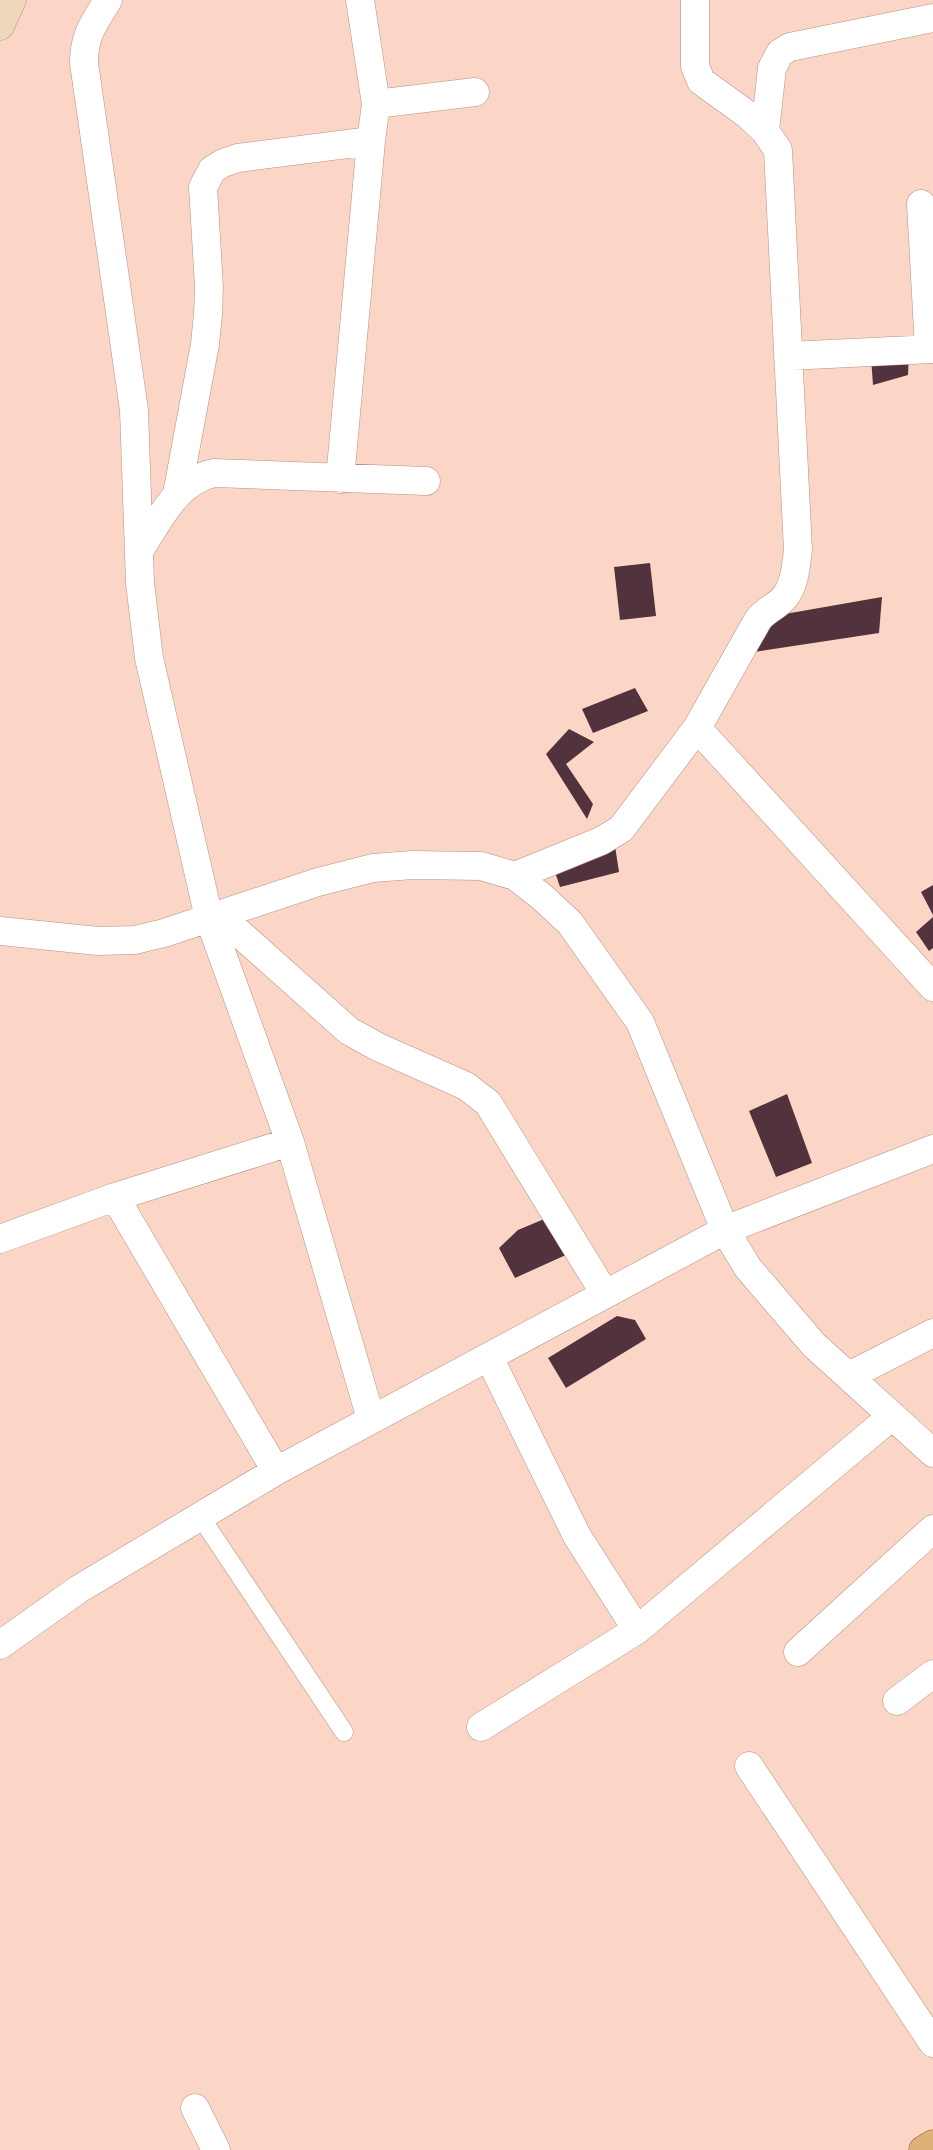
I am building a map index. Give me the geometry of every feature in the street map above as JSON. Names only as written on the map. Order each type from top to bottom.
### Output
[{"type":"main road","points":[[0,26],[12,0]]},
{"type":"main road","points":[[923,2150],[933,2144]]},
{"type":"street","points":[[108,0],[90,28],[84,46],[84,63],[134,410],[142,610],[149,658],[214,917],[290,1142],[371,1419]]},
{"type":"street","points":[[340,479],[371,140],[376,104],[360,0]]},
{"type":"street","points":[[514,876],[601,841],[621,829],[697,728],[758,620],[764,612],[785,598],[794,579],[798,550],[778,150],[765,131],[748,114],[701,81],[695,66],[695,0]]},
{"type":"street","points":[[765,131],[772,68],[780,53],[790,47],[933,18]]},
{"type":"street","points":[[376,104],[475,92]]},
{"type":"street","points":[[177,494],[205,344],[209,286],[203,187],[212,170],[223,162],[238,158],[371,140]]},
{"type":"street","points":[[788,356],[931,349],[921,204]]},
{"type":"street","points":[[139,551],[177,494],[188,483],[201,476],[214,473],[426,481]]},
{"type":"street","points":[[697,728],[933,987]]},
{"type":"street","points":[[0,931],[98,941],[134,940],[214,917],[318,882],[373,868],[412,865],[481,866],[514,876],[542,896],[570,922],[640,1022],[725,1230],[748,1268],[773,1300],[814,1345],[933,1453]]},
{"type":"street","points":[[214,917],[349,1030],[378,1048],[466,1086],[488,1103],[605,1294]]},
{"type":"street","points":[[0,1239],[115,1197],[290,1142]]},
{"type":"street","points":[[0,1645],[80,1590],[276,1471],[725,1230],[933,1149]]},
{"type":"street","points":[[115,1197],[276,1471]]},
{"type":"street","points":[[849,1376],[933,1333]]},
{"type":"street","points":[[489,1357],[578,1536],[637,1630]]},
{"type":"street","points":[[481,1727],[637,1630],[892,1416]]},
{"type":"street","points":[[798,1652],[933,1529]]},
{"type":"street","points":[[897,1701],[933,1674]]},
{"type":"street","points":[[749,1766],[933,2042]]},
{"type":"street","points":[[195,2108],[216,2150]]},
{"type":"lane","points":[[200,1516],[344,1732]]},
{"type":"building","points":[[909,351],[908,375],[873,385],[871,357]]},
{"type":"building","points":[[650,563],[656,616],[620,620],[614,567]]},
{"type":"building","points":[[882,597],[879,633],[754,652],[764,638],[762,618]]},
{"type":"building","points":[[635,688],[648,711],[593,733],[582,709]]},
{"type":"building","points":[[569,729],[594,742],[566,764],[593,804],[587,819],[546,754]]},
{"type":"building","points":[[615,846],[619,872],[560,887],[553,866]]},
{"type":"building","points":[[933,885],[933,915],[921,892]]},
{"type":"building","points":[[933,917],[933,948],[929,951],[916,932]]},
{"type":"building","points":[[787,1094],[812,1163],[776,1177],[749,1111]]},
{"type":"building","points":[[549,1217],[568,1254],[515,1278],[499,1248],[518,1230]]},
{"type":"building","points":[[617,1316],[635,1320],[646,1339],[566,1388],[548,1358]]}]
